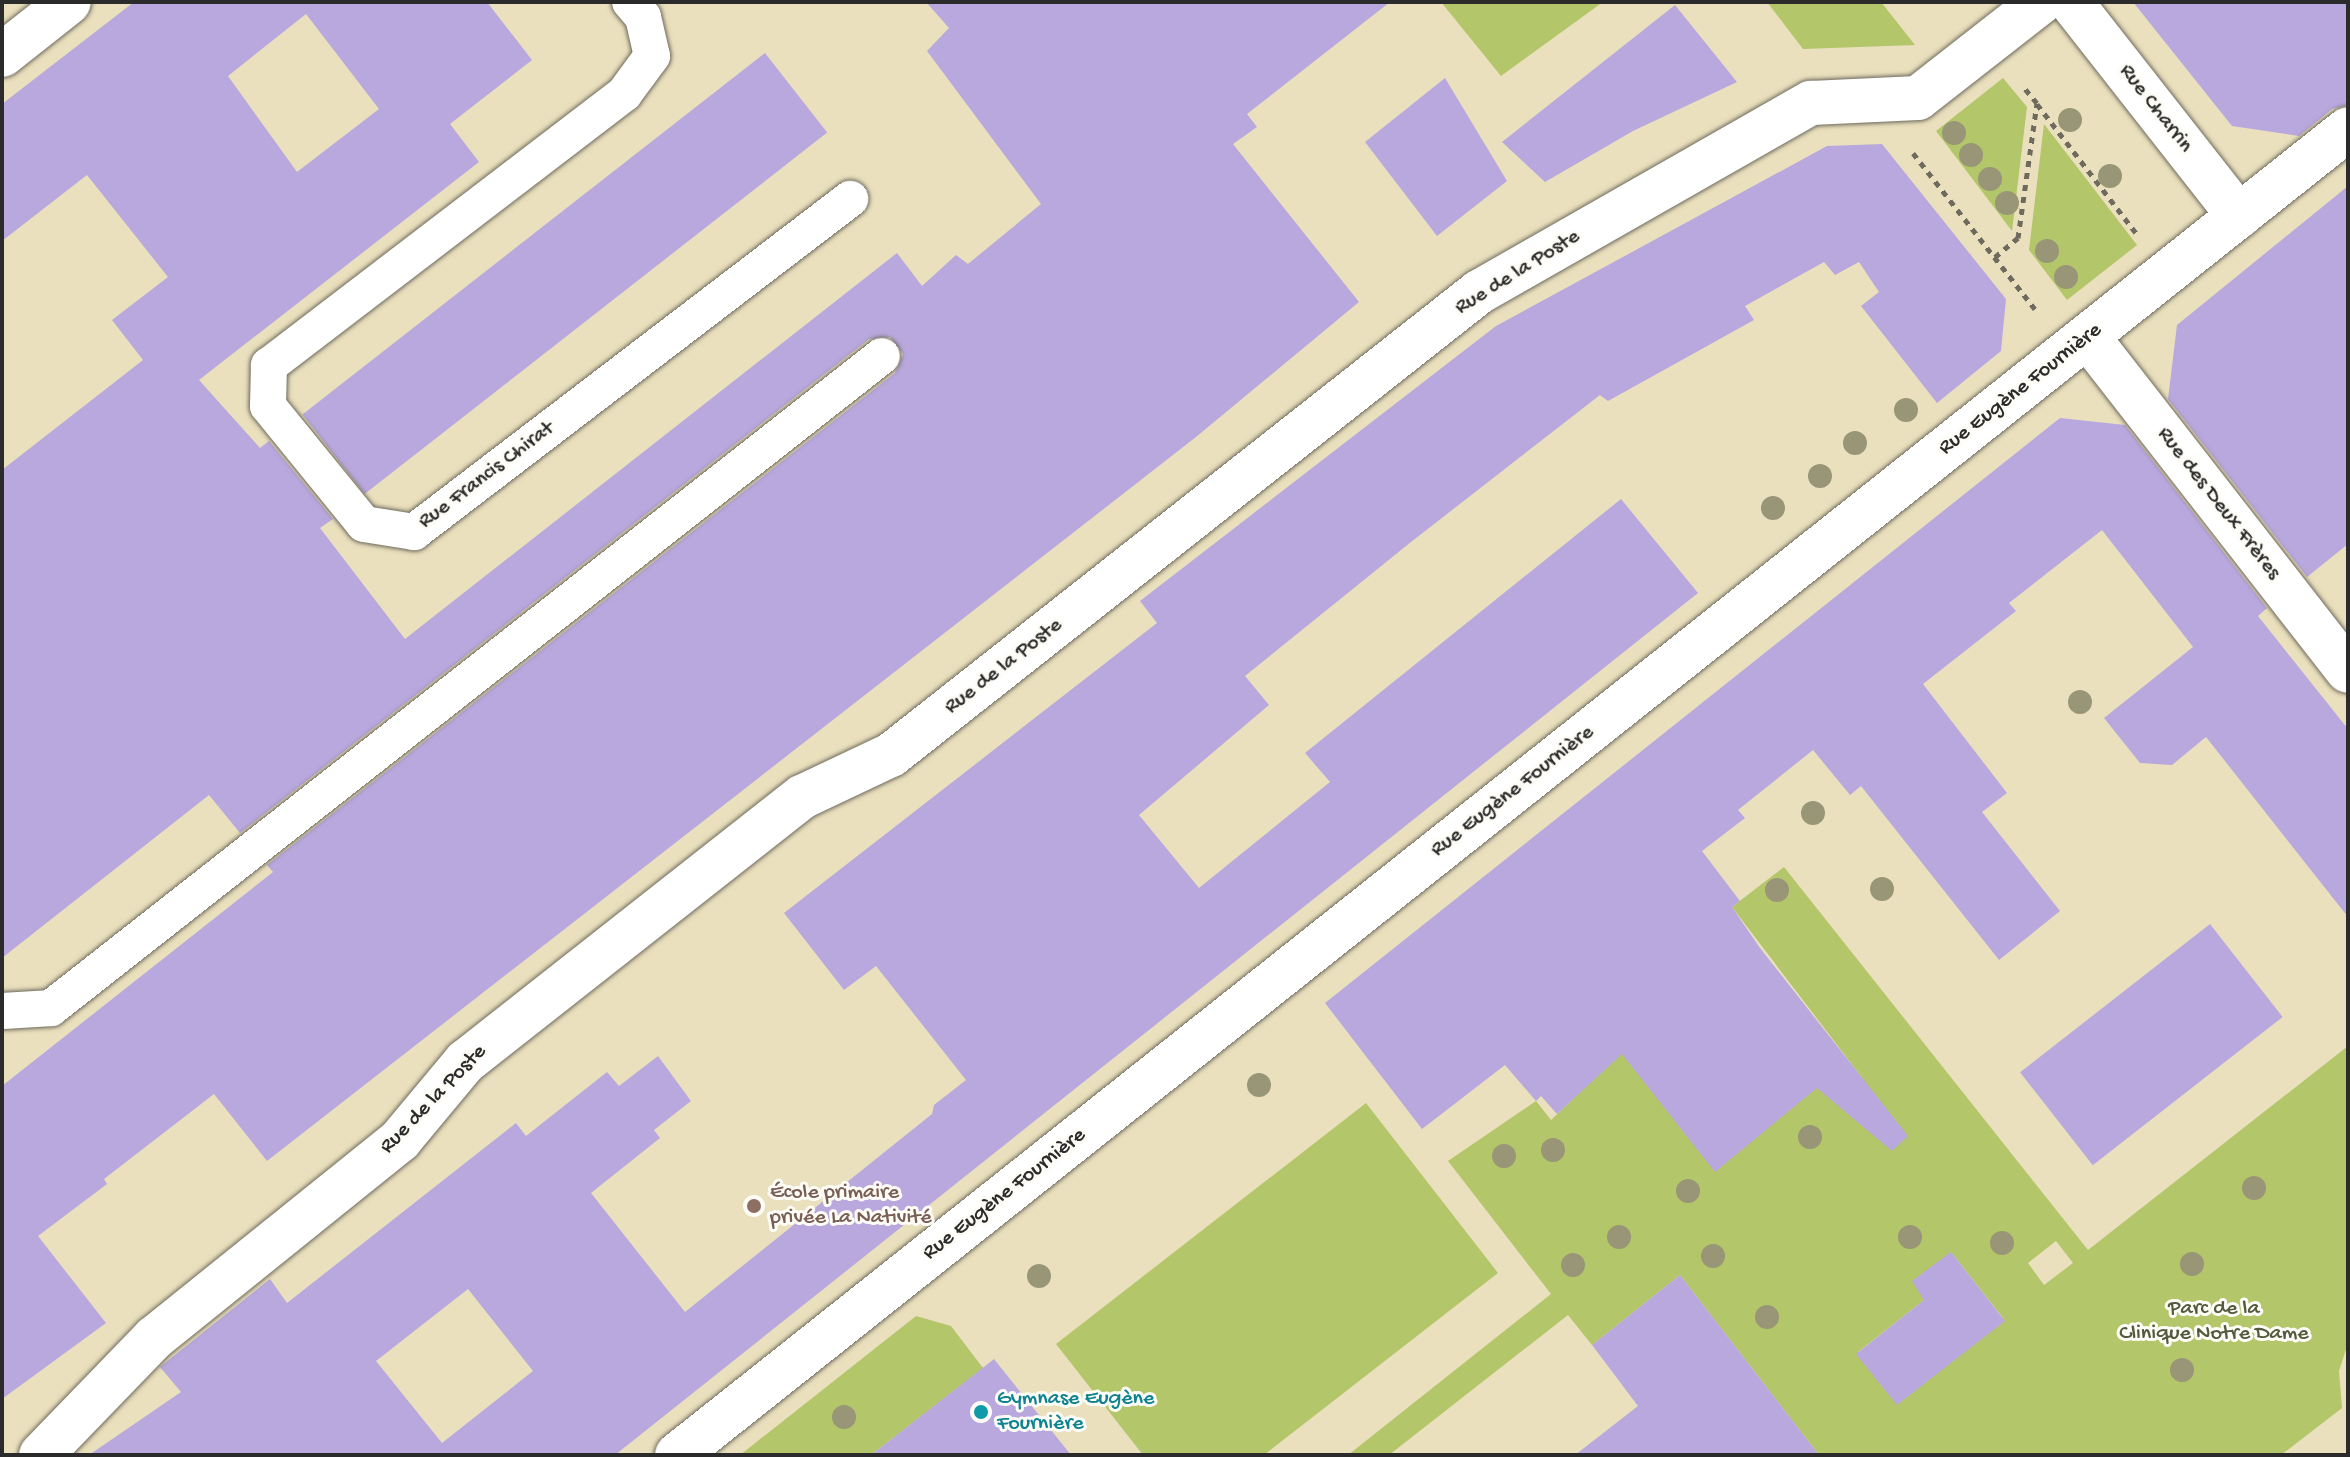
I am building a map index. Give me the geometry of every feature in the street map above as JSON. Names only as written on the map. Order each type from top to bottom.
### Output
[{"type":"street","points":[[2,55],[69,2]]},
{"type":"street","name":"Rue de la Poste","points":[[41,1455],[154,1338],[400,1140],[465,1062],[802,797],[891,755],[1479,292],[1811,103],[1918,98],[2041,2]]},
{"type":"street","name":"Rue Charrin","points":[[2071,2],[2239,216]]},
{"type":"street","name":"Rue Eugène Fournière","points":[[677,1455],[2348,129]]},
{"type":"street","name":"Rue des Deux Frères","points":[[2088,337],[2348,671]]},
{"type":"lane","name":"Rue Francis Chirat","points":[[630,2],[643,17],[652,56],[624,94],[269,365],[268,406],[364,524],[414,532],[850,199]]},
{"type":"lane","points":[[2,1011],[51,1008],[882,356]]},
{"type":"path","points":[[1990,43],[2141,240]]},
{"type":"path","points":[[1995,257],[2018,238],[2037,103]]},
{"type":"path","points":[[1904,141],[2042,319]]},
{"type":"green space","points":[[1441,2],[1603,2],[1501,76]]},
{"type":"green space","points":[[1767,2],[1881,2],[1915,45],[1803,49]]},
{"type":"green space","points":[[2003,78],[2027,107],[2012,231],[1936,131]]},
{"type":"green space","points":[[2044,124],[2137,245],[2067,300],[2029,250]]},
{"type":"green space","name":"Parc de la Clinique Notre Dame","points":[[1784,867],[2088,1250],[2348,1046],[2348,1343],[2339,1371],[2342,1408],[2281,1455],[1819,1455],[1680,1275],[1592,1345],[1568,1315],[1389,1455],[1348,1455],[1551,1294],[1448,1161],[1536,1101],[1551,1120],[1574,1098],[1498,1023],[1819,1087],[1863,1079],[1732,907]],"holes":[[[2056,1241],[2073,1263],[2044,1285],[2028,1263]],[[1951,1252],[2003,1318],[1898,1403],[1858,1352],[1924,1300]]]},
{"type":"green space","points":[[1366,1103],[1498,1273],[1264,1455],[1143,1455],[1056,1344]]},
{"type":"green space","points":[[916,1316],[951,1326],[983,1368],[871,1455],[740,1455]]},
{"type":"building","points":[[134,2],[487,2],[532,60],[450,124],[479,162],[199,380],[260,448],[269,441],[333,519],[320,528],[405,639],[897,253],[922,286],[956,255],[968,264],[1041,204],[927,51],[949,28],[926,2],[1390,2],[1247,114],[1257,127],[1233,144],[1359,302],[1196,437],[267,1161],[214,1094],[104,1179],[107,1184],[38,1236],[106,1323],[2,1399],[2,1086],[273,872],[267,865],[895,373],[903,354],[890,337],[869,339],[240,833],[209,795],[2,958],[2,470],[143,360],[112,320],[168,277],[87,175],[2,241],[2,104]],"holes":[[[306,14],[379,109],[297,172],[228,76]]]},
{"type":"building","points":[[2133,2],[2348,2],[2348,105],[2332,109],[2299,136],[2232,126]]},
{"type":"building","points":[[1675,5],[1737,82],[1633,131],[1545,182],[1502,142]]},
{"type":"building","points":[[765,53],[827,133],[365,494],[302,414]]},
{"type":"building","points":[[1445,78],[1507,181],[1437,236],[1365,142]]},
{"type":"building","points":[[1882,144],[2006,299],[2001,351],[1937,403],[1861,306],[1879,292],[1859,262],[1835,275],[1824,262],[1745,306],[1754,320],[1608,401],[1600,395],[1411,542],[1245,676],[1269,705],[1139,815],[1199,888],[1330,782],[1305,753],[1621,499],[1698,593],[615,1455],[89,1455],[181,1392],[160,1367],[270,1279],[287,1303],[516,1123],[526,1136],[607,1072],[619,1086],[658,1056],[691,1101],[654,1130],[660,1138],[591,1193],[685,1312],[932,1114],[934,1105],[966,1080],[876,966],[844,990],[784,913],[1157,623],[1140,601],[1496,326],[1827,146]],"holes":[[[468,1289],[533,1371],[442,1443],[376,1361]]]},
{"type":"building","points":[[2348,186],[2348,544],[2307,577],[2168,399],[2177,325]]},
{"type":"building","points":[[2060,418],[2125,425],[2267,608],[2258,616],[2348,729],[2348,917],[2206,737],[2172,765],[2140,763],[2104,718],[2193,647],[2102,530],[2009,603],[2016,611],[1923,684],[2007,793],[1982,812],[2060,911],[1999,960],[1861,786],[1850,795],[1813,750],[1738,810],[1745,818],[1702,851],[1740,901],[1732,907],[1760,948],[1908,1136],[1892,1151],[1817,1088],[1715,1172],[1622,1054],[1557,1114],[1541,1096],[1536,1101],[1505,1065],[1422,1129],[1325,1003]]},
{"type":"building","points":[[2210,924],[2283,1017],[2093,1165],[2020,1072]]},
{"type":"building","points":[[1951,1252],[2005,1321],[1897,1405],[1856,1354],[1924,1300],[1912,1281]]},
{"type":"building","points":[[1680,1275],[1819,1455],[1575,1455],[1638,1406],[1592,1345]]},
{"type":"building","name":"Gymnase Eugène Fournière","points":[[994,1359],[1071,1455],[871,1455]]},
{"type":"place","name":"École primaire privée La Nativité","points":[[754,1206]]},
{"type":"place","name":"Gymnase Eugène Fournière","points":[[981,1412]]}]
